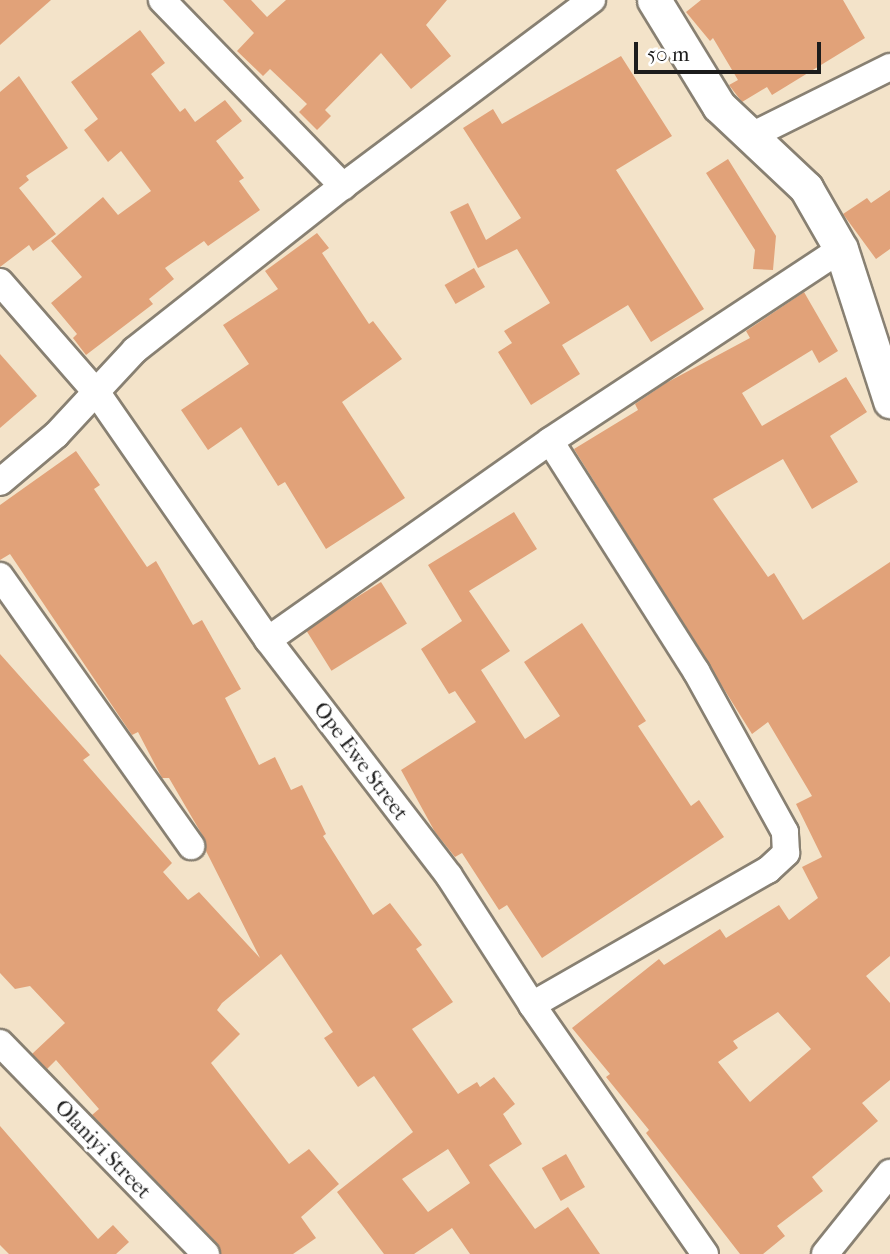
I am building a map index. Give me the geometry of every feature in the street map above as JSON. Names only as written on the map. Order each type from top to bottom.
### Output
[{"type":"street","points":[[162,0],[343,186]]},
{"type":"street","points":[[0,482],[97,393],[135,350],[343,186],[592,0]]},
{"type":"street","points":[[654,0],[719,106],[753,135],[806,188],[841,249],[890,401]]},
{"type":"street","points":[[753,135],[890,67]]},
{"type":"street","points":[[268,640],[550,440],[841,249]]},
{"type":"street","name":"Ope Ewe Street","points":[[0,282],[97,393],[268,640],[449,876],[532,1005],[705,1254]]},
{"type":"street","points":[[532,1005],[768,870],[786,853],[785,832],[696,671],[550,440]]},
{"type":"street","points":[[0,576],[191,846]]},
{"type":"street","name":"Olaniyi Street","points":[[0,1043],[206,1254]]},
{"type":"street","points":[[825,1254],[890,1173]]},
{"type":"building","points":[[0,0],[51,0],[0,45]]},
{"type":"building","points":[[223,0],[251,0],[267,17],[286,0],[447,0],[426,25],[451,56],[411,89],[381,53],[325,110],[331,116],[317,130],[299,112],[307,104],[270,69],[263,76],[237,51],[254,33]]},
{"type":"building","points":[[701,0],[843,0],[865,38],[772,95],[767,87],[742,102],[729,85],[738,80],[713,38],[710,41],[686,12]]},
{"type":"building","points":[[140,30],[165,63],[151,74],[180,112],[185,108],[195,122],[225,100],[242,121],[216,141],[244,178],[239,181],[260,210],[208,246],[204,241],[165,268],[174,279],[149,299],[153,304],[86,355],[73,338],[77,334],[51,303],[82,277],[51,241],[103,197],[118,215],[151,191],[121,151],[108,162],[84,130],[98,119],[71,82]]},
{"type":"building","points":[[621,56],[672,136],[616,170],[704,309],[651,342],[628,305],[562,345],[580,374],[531,405],[498,352],[512,343],[504,331],[550,303],[517,249],[478,268],[450,212],[468,203],[486,240],[521,218],[463,128],[493,109],[502,124]]},
{"type":"building","points":[[19,76],[68,148],[26,176],[29,180],[19,188],[56,234],[33,251],[29,245],[0,267],[0,92]]},
{"type":"building","points":[[728,159],[776,236],[773,270],[753,269],[755,250],[706,173]]},
{"type":"building","points":[[890,190],[890,249],[876,259],[843,214],[867,198],[871,203]]},
{"type":"building","points":[[317,233],[329,248],[322,253],[369,324],[373,321],[402,359],[342,402],[405,498],[326,549],[285,482],[278,486],[241,427],[208,450],[181,410],[249,364],[223,325],[278,289],[265,271]]},
{"type":"building","points":[[474,268],[485,287],[456,304],[445,285]]},
{"type":"building","points":[[804,292],[838,351],[819,363],[812,350],[742,393],[762,426],[846,377],[867,412],[830,436],[858,482],[812,509],[783,459],[713,499],[768,577],[774,573],[803,620],[890,562],[890,956],[866,976],[890,1003],[890,1080],[862,1103],[878,1121],[812,1177],[823,1191],[777,1226],[785,1236],[763,1254],[740,1254],[646,1133],[649,1130],[606,1077],[610,1074],[572,1028],[659,959],[664,965],[720,929],[726,938],[779,905],[789,920],[818,898],[802,867],[822,857],[796,804],[812,796],[768,722],[752,734],[574,449],[638,410],[635,404],[666,383],[750,338],[746,331]],"holes":[[[778,1012],[811,1049],[750,1102],[718,1062],[738,1048],[733,1041]]]},
{"type":"building","points":[[0,354],[37,396],[0,428]]},
{"type":"building","points":[[76,451],[100,485],[94,489],[147,567],[156,561],[193,625],[202,620],[241,689],[225,698],[259,765],[275,757],[291,790],[302,785],[326,834],[323,836],[373,915],[390,903],[422,945],[416,949],[453,1002],[412,1029],[458,1094],[477,1082],[480,1087],[494,1077],[515,1104],[503,1114],[522,1144],[489,1165],[535,1229],[568,1207],[600,1254],[470,1254],[452,1228],[414,1254],[384,1254],[337,1192],[413,1132],[374,1076],[358,1087],[324,1038],[333,1032],[281,954],[217,1010],[240,1034],[211,1063],[289,1164],[309,1149],[339,1184],[301,1217],[316,1238],[293,1254],[221,1254],[217,1243],[92,1115],[99,1109],[56,1060],[47,1069],[32,1054],[65,1023],[30,986],[15,989],[0,973],[0,654],[90,755],[83,760],[172,863],[163,872],[188,900],[199,892],[260,958],[206,851],[204,838],[169,778],[162,778],[138,732],[132,735],[10,554],[0,560],[0,505]],"holes":[[[448,1149],[470,1183],[428,1212],[402,1179]]]},
{"type":"building","points":[[514,512],[537,549],[469,591],[510,651],[481,670],[525,739],[560,716],[524,662],[582,623],[646,721],[638,726],[691,806],[699,800],[724,837],[542,958],[507,905],[499,910],[462,853],[455,857],[435,832],[401,770],[476,722],[455,691],[449,694],[421,649],[462,621],[428,565]]},
{"type":"building","points":[[381,582],[407,624],[331,671],[306,629]]},
{"type":"building","points":[[0,1126],[98,1239],[113,1225],[129,1242],[116,1254],[9,1254],[0,1245]]},
{"type":"building","points":[[566,1154],[585,1187],[561,1201],[542,1168]]}]
